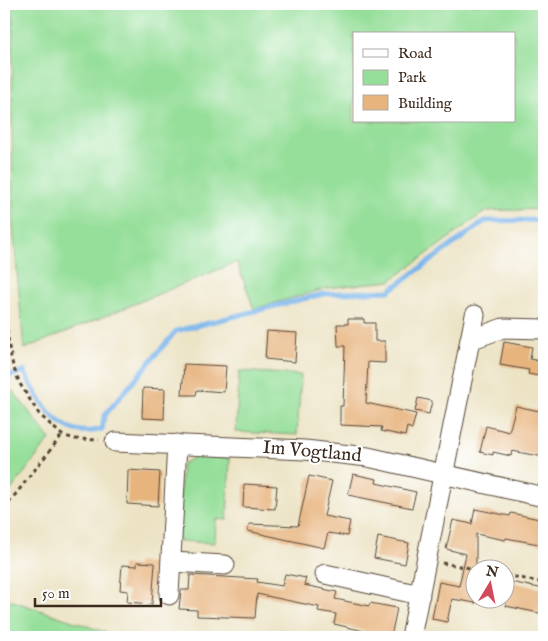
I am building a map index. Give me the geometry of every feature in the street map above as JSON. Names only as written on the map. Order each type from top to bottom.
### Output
[{"type":"street","points":[[411,637],[475,314]]},
{"type":"street","points":[[470,340],[503,328],[544,329]]},
{"type":"street","name":"Im Vogtland","points":[[114,442],[305,450],[368,457],[544,496]]},
{"type":"street","points":[[169,595],[178,444]]},
{"type":"street","points":[[171,562],[225,565]]},
{"type":"street","points":[[325,574],[420,595]]},
{"type":"path","points":[[4,298],[13,366],[20,384],[39,414],[62,435],[75,439],[114,442]]},
{"type":"path","points":[[4,509],[62,435]]},
{"type":"path","points":[[426,560],[466,568]]},
{"type":"path","points":[[516,577],[544,583]]},
{"type":"green space","points":[[13,4],[544,4],[544,209],[486,211],[390,281],[327,288],[254,309],[237,262],[24,349],[13,227]]},
{"type":"green space","points":[[239,371],[301,375],[297,435],[236,432]]},
{"type":"green space","points":[[13,391],[50,439],[4,499],[4,395]]},
{"type":"green space","points":[[196,456],[230,458],[227,520],[216,519],[215,543],[177,541],[182,464]]},
{"type":"green space","points":[[4,598],[108,633],[148,637],[4,637]]},
{"type":"building","points":[[348,319],[364,319],[364,323],[375,323],[375,341],[385,341],[385,363],[368,362],[366,403],[416,414],[412,429],[407,427],[405,436],[381,431],[382,427],[340,425],[340,406],[343,406],[345,346],[338,346],[337,324],[348,324]]},
{"type":"building","points":[[267,331],[297,333],[295,362],[265,359]]},
{"type":"building","points":[[504,342],[532,347],[530,359],[544,362],[544,377],[528,374],[529,370],[500,365]]},
{"type":"building","points":[[184,364],[226,366],[224,392],[197,390],[196,395],[182,395]]},
{"type":"building","points":[[143,388],[165,389],[164,419],[142,418]]},
{"type":"building","points":[[418,398],[432,401],[429,414],[415,411]]},
{"type":"building","points":[[516,406],[544,412],[544,457],[512,451],[511,456],[493,452],[493,455],[480,452],[486,426],[509,432]]},
{"type":"building","points":[[128,470],[160,472],[158,506],[127,504]]},
{"type":"building","points":[[353,474],[377,479],[376,483],[416,492],[412,508],[348,495]]},
{"type":"building","points":[[309,476],[332,481],[324,516],[350,521],[347,536],[328,533],[324,548],[248,531],[249,524],[298,526]]},
{"type":"building","points":[[244,484],[277,486],[275,509],[243,507]]},
{"type":"building","points":[[475,509],[510,516],[511,513],[544,520],[544,545],[476,534],[476,558],[466,558],[466,601],[452,599],[447,622],[432,619],[439,582],[459,586],[466,554],[446,549],[453,520],[472,524]]},
{"type":"building","points":[[378,537],[409,543],[405,564],[374,558]]},
{"type":"building","points":[[137,562],[155,563],[152,604],[127,602],[128,591],[120,590],[122,565],[137,566]]},
{"type":"building","points":[[285,574],[306,578],[304,585],[337,592],[335,599],[369,606],[370,603],[397,608],[391,637],[363,634],[364,631],[334,624],[336,614],[318,611],[319,607],[257,594],[255,618],[197,616],[197,610],[179,609],[181,590],[189,590],[190,575],[258,579],[257,582],[282,586]]},
{"type":"building","points":[[516,583],[544,589],[544,614],[516,608]]},
{"type":"waterway","points":[[4,378],[24,371],[44,406],[63,425],[87,432],[102,429],[104,416],[176,331],[323,294],[389,291],[485,221],[544,220]]}]
